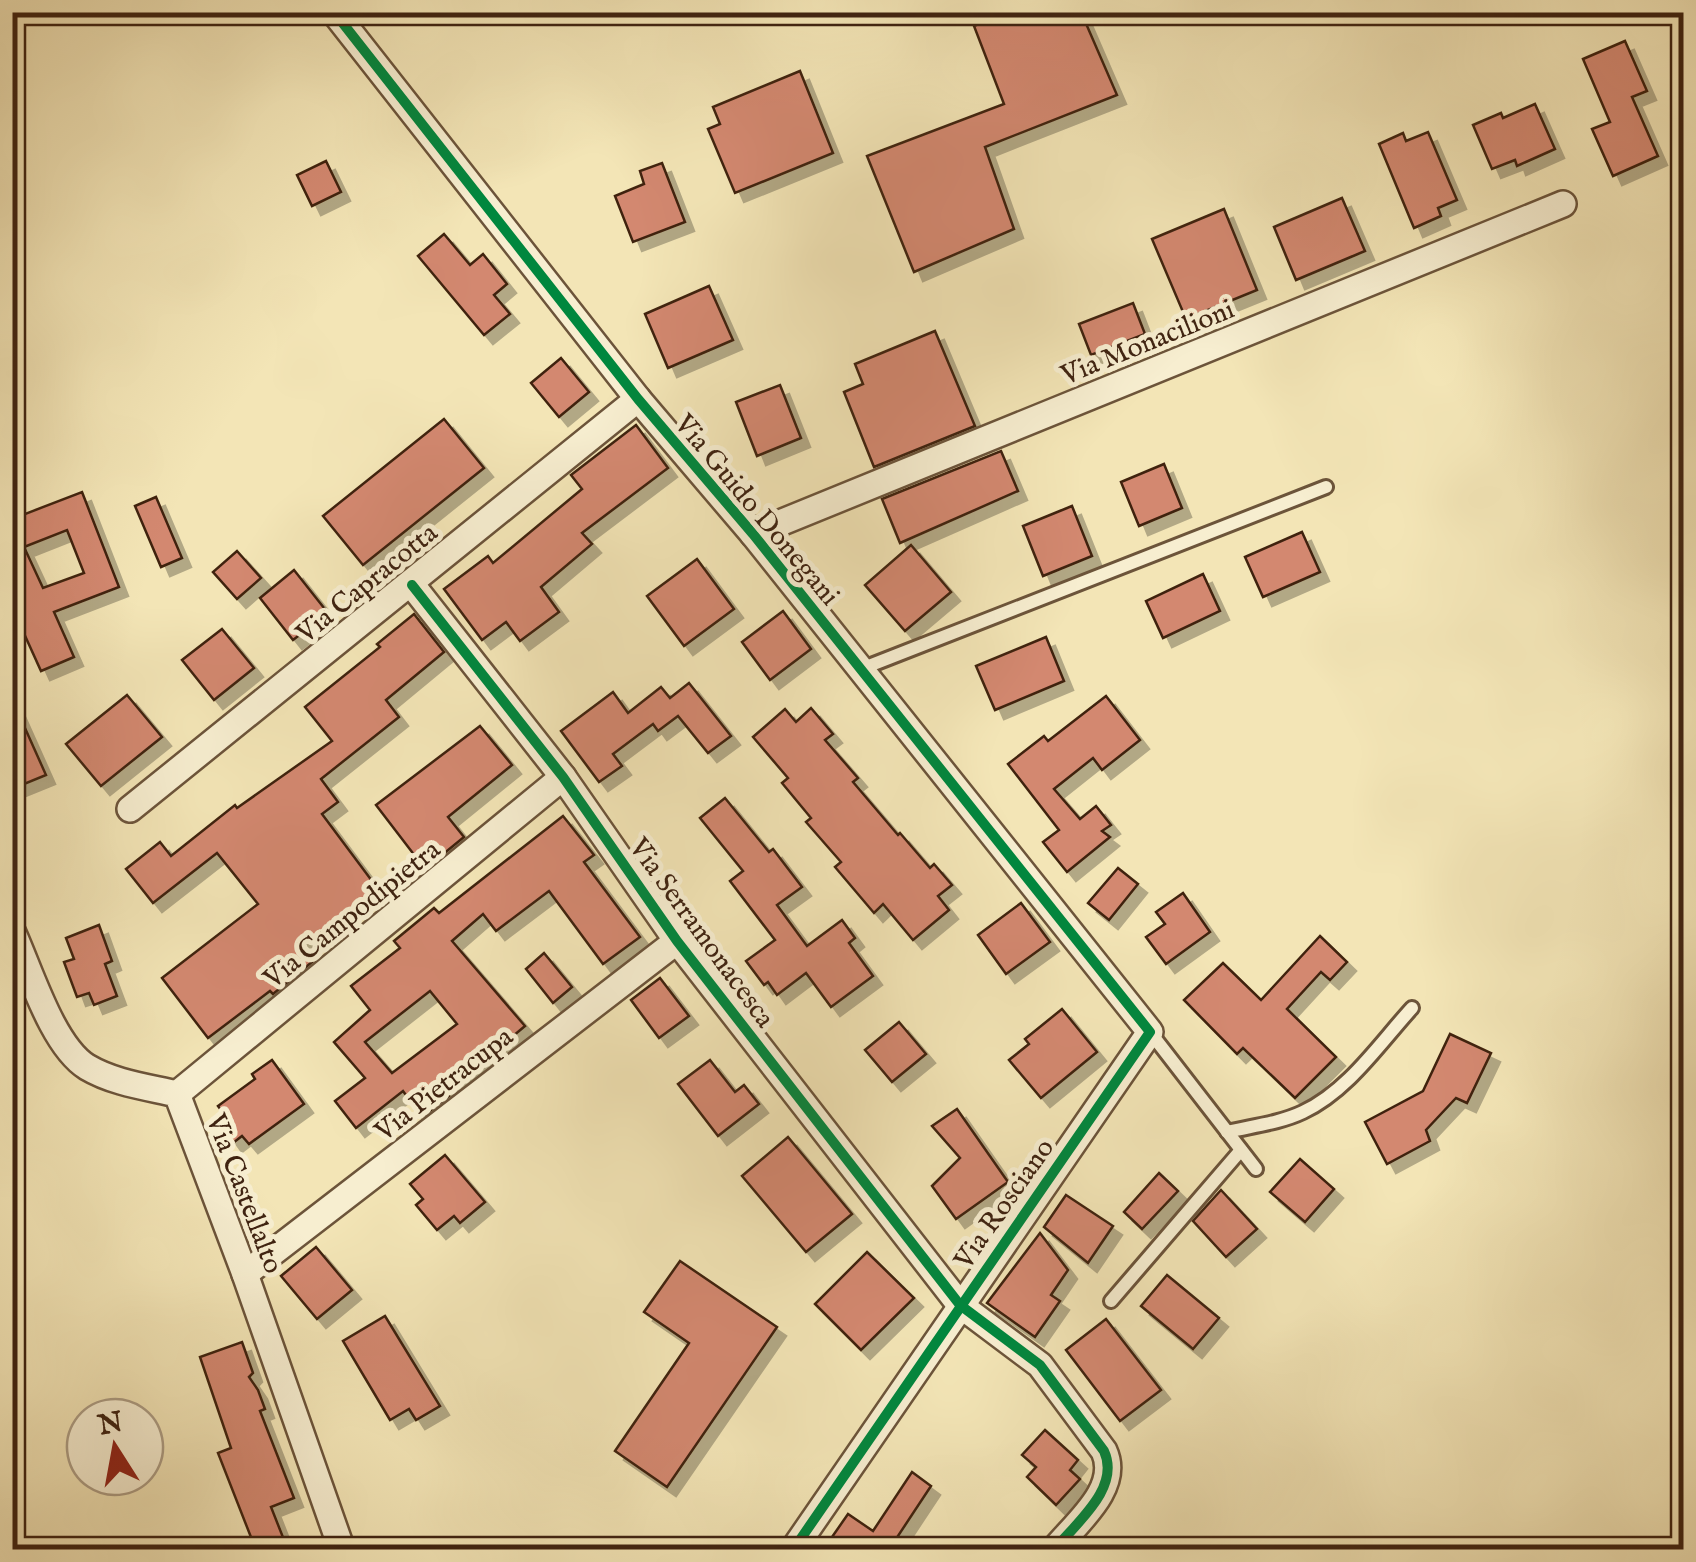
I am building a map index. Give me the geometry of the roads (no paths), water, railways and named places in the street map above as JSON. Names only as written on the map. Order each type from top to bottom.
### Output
[{"type":"street","name":"Via Guido Donegani","points":[[334,12],[638,399],[753,534],[1150,1032]]},
{"type":"street","name":"Via Monacilioni","points":[[753,534],[1563,204]]},
{"type":"street","name":"Via Capracotta","points":[[130,809],[638,399]]},
{"type":"street","name":"Via Serramonacesca","points":[[412,584],[563,778],[677,941],[960,1305],[1040,1364],[1068,1399],[1108,1461],[1110,1472],[1102,1491],[1054,1550]]},
{"type":"street","name":"Via Campodipietra","points":[[177,1094],[563,778]]},
{"type":"street","name":"Via Castellalto","points":[[12,932],[61,1039],[76,1058],[108,1077],[177,1094],[342,1550]]},
{"type":"street","name":"Via Pietracupa","points":[[245,1274],[677,941]]},
{"type":"street","name":"Via Rosciano","points":[[793,1550],[1150,1032]]},
{"type":"lane","points":[[862,670],[1326,487]]},
{"type":"lane","points":[[1227,1132],[1281,1120],[1323,1101],[1412,1008]]},
{"type":"lane","points":[[1150,1032],[1256,1170]]},
{"type":"lane","points":[[1111,1301],[1240,1150]]}]
